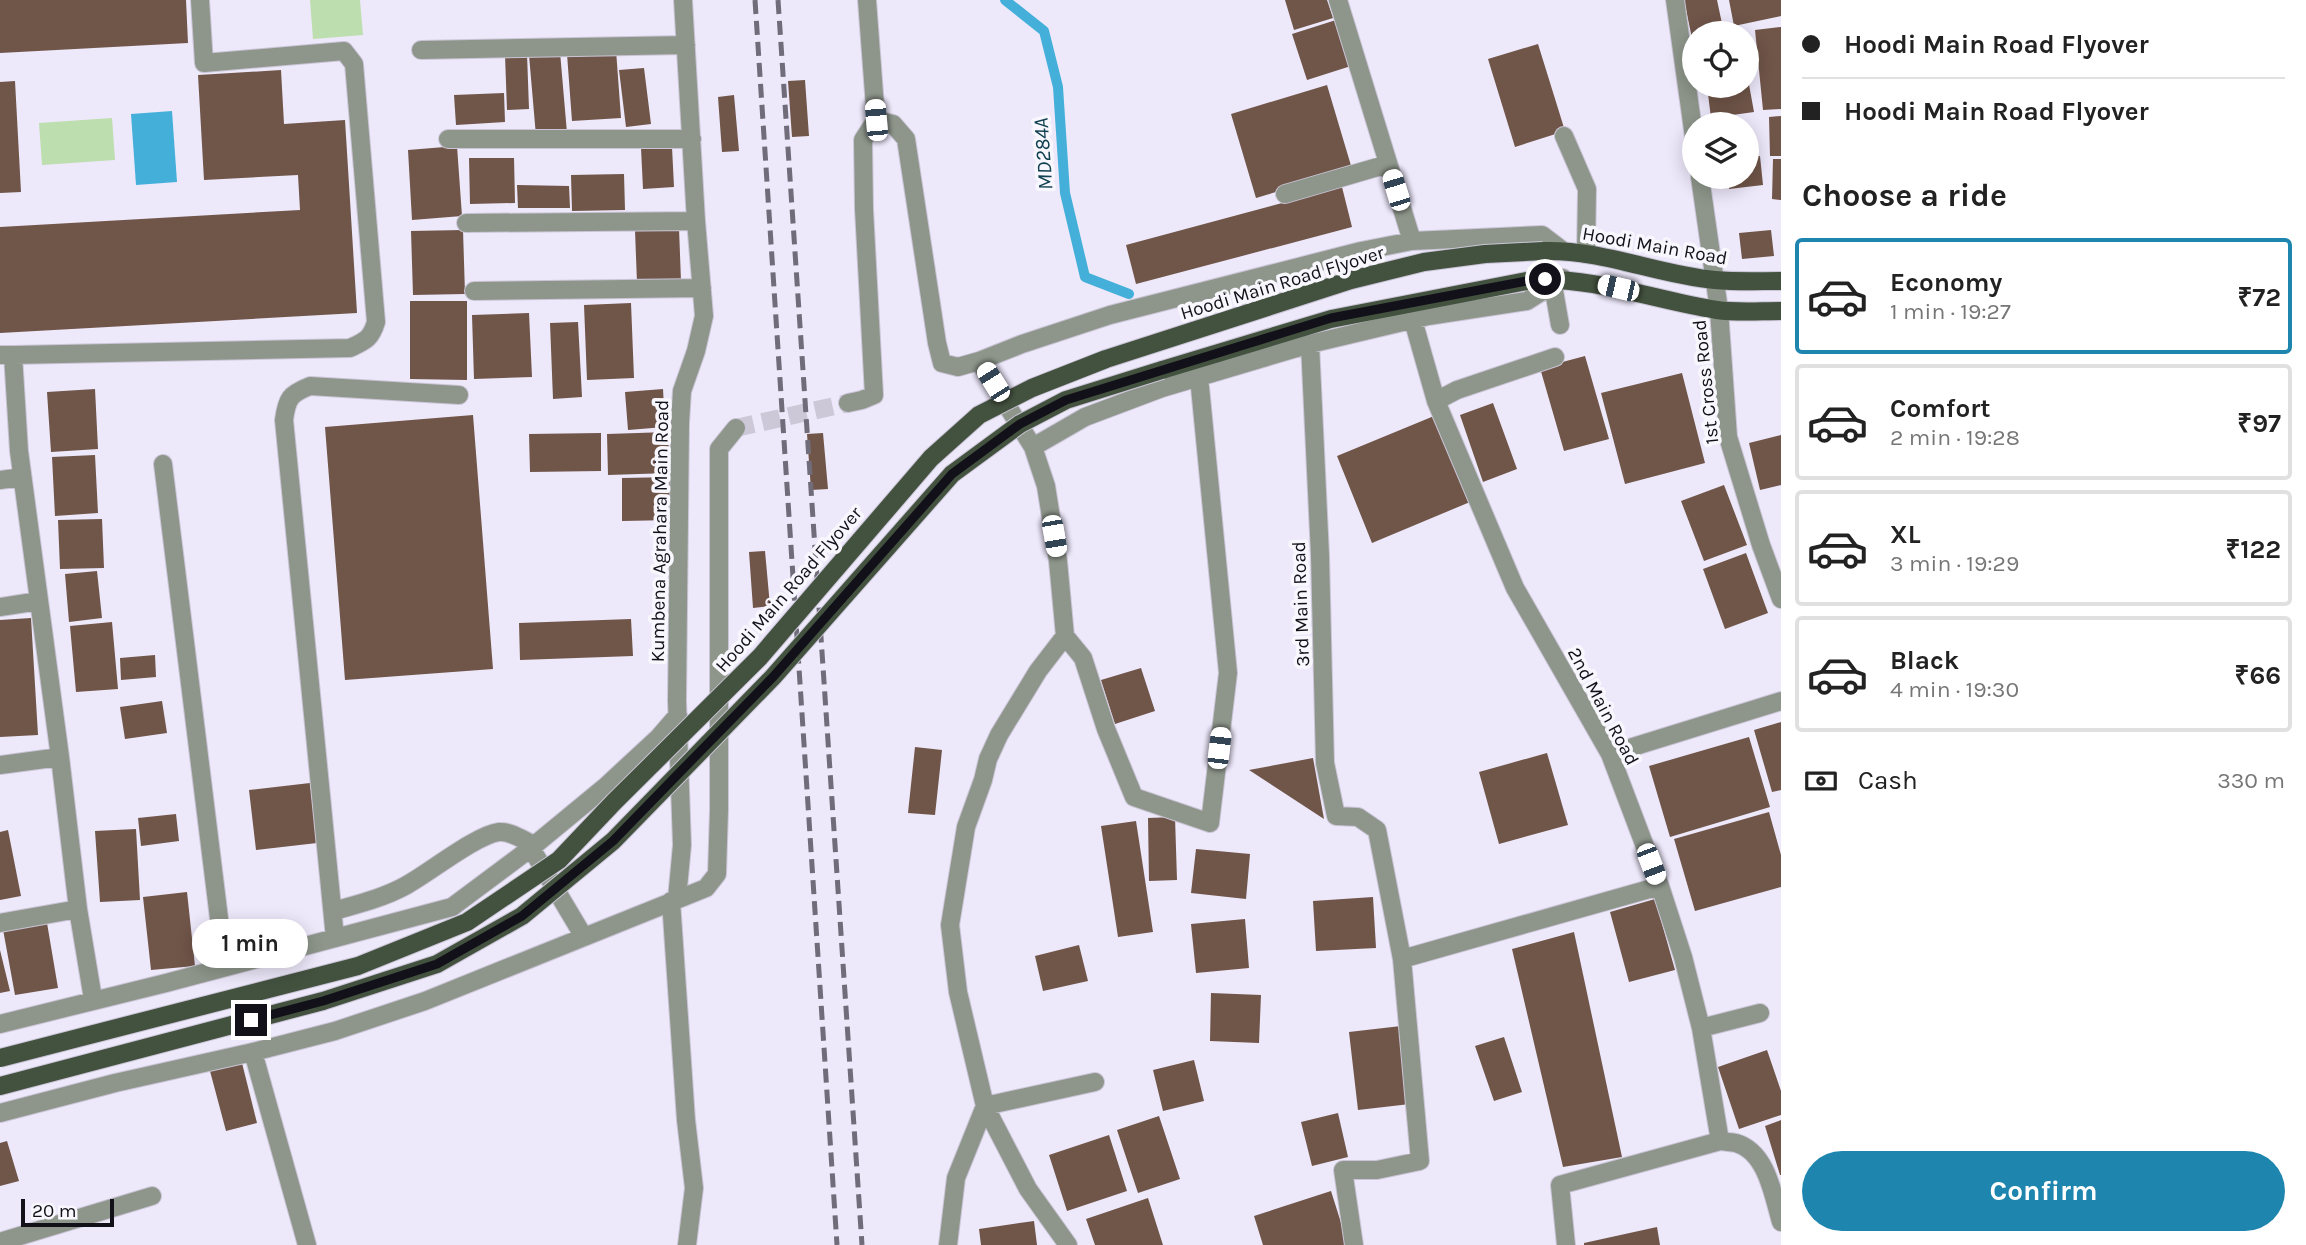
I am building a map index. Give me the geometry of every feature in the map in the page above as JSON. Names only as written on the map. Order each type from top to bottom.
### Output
[{"type":"main road","name":"Hoodi Main Road","points":[[1563,251],[1714,280],[1781,281]]},
{"type":"main road","name":"Hoodi Main Road Flyover","points":[[0,1058],[358,966],[467,922],[559,860],[760,657],[931,458],[979,415],[1032,388],[1106,359],[1351,280],[1424,262],[1485,254],[1563,251]]},
{"type":"main road","points":[[0,1086],[348,993],[437,964],[522,916],[622,831],[773,677],[952,474],[1020,424],[1066,400],[1331,318],[1532,280],[1592,282],[1719,310],[1781,311]]},
{"type":"street","points":[[93,999],[78,909],[6,355],[350,348],[367,340],[373,333],[376,322],[354,64],[345,51],[204,63],[200,0]]},
{"type":"street","name":"Kumbena Agrahara Main Road","points":[[683,0],[696,221],[705,316],[682,391],[680,423],[678,715],[682,845],[674,900],[685,1106],[694,1188],[687,1245]]},
{"type":"street","points":[[848,403],[874,395],[863,140],[876,120],[867,0]]},
{"type":"street","points":[[1338,0],[1412,241]]},
{"type":"street","points":[[1675,0],[1691,112]]},
{"type":"street","points":[[421,50],[686,45]]},
{"type":"street","points":[[876,120],[893,124],[906,139],[937,344],[943,363],[958,367],[1110,314],[1361,251],[1412,241],[1542,235],[1563,251]]},
{"type":"street","points":[[1564,136],[1587,189],[1587,254]]},
{"type":"street","points":[[448,139],[692,139]]},
{"type":"street","points":[[1285,194],[1388,164]]},
{"type":"street","name":"1st Cross Road","points":[[1702,189],[1719,310],[1728,437],[1761,545],[1781,599]]},
{"type":"street","points":[[466,223],[696,221]]},
{"type":"street","points":[[1033,447],[1085,417],[1199,377],[1310,344],[1413,320],[1527,301],[1553,281],[1560,326]]},
{"type":"street","points":[[474,291],[702,288]]},
{"type":"street","name":"2nd Main Road","points":[[1413,320],[1436,401],[1515,588],[1610,754],[1660,886],[1684,957],[1701,1028],[1720,1141]]},
{"type":"street","name":"3rd Main Road","points":[[1310,344],[1321,555],[1325,763],[1336,816],[1358,817],[1377,830],[1402,959]]},
{"type":"street","points":[[1436,401],[1457,390],[1555,356]]},
{"type":"street","points":[[979,361],[1033,447],[1050,511],[1065,636],[1083,658],[1134,797],[1210,823],[1228,673],[1199,377]]},
{"type":"street","points":[[335,938],[284,420],[286,402],[296,392],[310,386],[459,395]]},
{"type":"street","points":[[0,1113],[335,1031],[425,1001],[706,888],[717,874],[719,810],[719,449],[736,428]]},
{"type":"street","points":[[163,464],[225,967]]},
{"type":"street","points":[[0,480],[22,477]]},
{"type":"street","points":[[0,607],[39,601]]},
{"type":"street","points":[[1065,636],[1038,671],[999,735],[988,760],[966,827],[950,925],[958,992],[985,1106],[1028,1189],[1068,1245]]},
{"type":"street","points":[[1610,754],[1781,701]]},
{"type":"street","points":[[0,1024],[452,907],[605,787],[659,737],[678,715]]},
{"type":"street","points":[[0,765],[60,757]]},
{"type":"street","points":[[334,911],[369,902],[404,886],[482,838],[497,832],[509,832],[533,846],[584,937]]},
{"type":"street","points":[[1354,1245],[1343,1170],[1377,1170],[1420,1161],[1402,959],[1660,886]]},
{"type":"street","points":[[0,923],[78,909]]},
{"type":"street","points":[[1701,1028],[1760,1013]]},
{"type":"street","points":[[253,1052],[307,1245]]},
{"type":"street","points":[[985,1106],[1095,1082]]},
{"type":"street","points":[[948,1245],[956,1178],[985,1106]]},
{"type":"street","points":[[1566,1245],[1560,1185],[1720,1141],[1736,1143],[1748,1149],[1763,1166],[1781,1222]]},
{"type":"street","points":[[0,1242],[152,1196]]},
{"type":"green space","points":[[310,0],[360,0],[363,35],[313,39]]},
{"type":"green space","points":[[112,118],[115,160],[42,165],[39,123]]},
{"type":"water","points":[[172,111],[177,182],[136,185],[131,114]]},
{"type":"building","points":[[0,0],[186,0],[188,43],[0,53]]},
{"type":"building","points":[[1285,0],[1327,0],[1333,18],[1294,30]]},
{"type":"building","points":[[1684,0],[1717,0],[1721,21],[1688,21]]},
{"type":"building","points":[[1729,0],[1781,0],[1781,16],[1758,21],[1733,21]]},
{"type":"building","points":[[1336,20],[1351,66],[1307,80],[1292,34]]},
{"type":"building","points":[[1781,27],[1781,109],[1763,110],[1759,30]]},
{"type":"building","points":[[1538,44],[1565,131],[1515,147],[1488,59]]},
{"type":"building","points":[[616,50],[621,118],[572,121],[567,54]]},
{"type":"building","points":[[560,52],[567,133],[536,136],[529,55]]},
{"type":"building","points":[[527,54],[529,109],[507,110],[505,55]]},
{"type":"building","points":[[644,68],[651,124],[626,127],[619,70]]},
{"type":"building","points":[[281,70],[284,124],[345,120],[357,313],[0,333],[0,227],[300,210],[298,175],[204,180],[198,75]]},
{"type":"building","points":[[805,80],[809,136],[792,137],[788,81]]},
{"type":"building","points":[[15,81],[21,192],[0,193],[0,82]]},
{"type":"building","points":[[1327,85],[1352,169],[1256,198],[1231,114]]},
{"type":"building","points":[[504,93],[505,122],[456,125],[454,95]]},
{"type":"building","points":[[734,95],[739,151],[722,152],[718,97]]},
{"type":"building","points":[[1708,98],[1751,98],[1754,112],[1710,112]]},
{"type":"building","points":[[1781,116],[1781,156],[1770,156],[1769,117]]},
{"type":"building","points":[[457,146],[462,216],[412,220],[408,150]]},
{"type":"building","points":[[672,147],[674,187],[643,189],[641,148]]},
{"type":"building","points":[[1759,156],[1763,185],[1759,185]]},
{"type":"building","points":[[469,158],[514,158],[515,203],[470,204]]},
{"type":"building","points":[[1773,159],[1781,159],[1781,200],[1772,199]]},
{"type":"building","points":[[624,174],[625,210],[572,211],[571,175]]},
{"type":"building","points":[[517,185],[569,186],[570,208],[518,208]]},
{"type":"building","points":[[1342,187],[1352,227],[1136,284],[1126,245]]},
{"type":"building","points":[[679,228],[681,281],[637,283],[635,230]]},
{"type":"building","points":[[463,230],[465,294],[413,295],[411,231]]},
{"type":"building","points":[[1771,230],[1774,256],[1742,259],[1739,233]]},
{"type":"building","points":[[410,301],[467,301],[467,380],[410,379]]},
{"type":"building","points":[[631,303],[634,378],[587,380],[584,305]]},
{"type":"building","points":[[529,313],[532,377],[474,379],[472,315]]},
{"type":"building","points":[[578,322],[582,397],[553,399],[550,323]]},
{"type":"building","points":[[1585,356],[1609,439],[1564,451],[1540,368]]},
{"type":"building","points":[[1682,373],[1705,463],[1625,484],[1601,393]]},
{"type":"building","points":[[95,389],[98,449],[51,452],[47,392]]},
{"type":"building","points":[[663,389],[665,427],[628,430],[625,392]]},
{"type":"building","points":[[1493,403],[1517,469],[1483,482],[1460,415]]},
{"type":"building","points":[[473,415],[493,669],[345,680],[325,427]]},
{"type":"building","points":[[1434,416],[1470,502],[1372,543],[1337,456]]},
{"type":"building","points":[[668,432],[670,473],[608,475],[607,434]]},
{"type":"building","points":[[601,433],[601,471],[530,472],[529,434]]},
{"type":"building","points":[[823,433],[828,489],[811,490],[807,434]]},
{"type":"building","points":[[1781,435],[1781,485],[1760,490],[1749,443]]},
{"type":"building","points":[[95,455],[98,513],[55,516],[52,457]]},
{"type":"building","points":[[673,477],[673,520],[622,521],[622,478]]},
{"type":"building","points":[[1724,485],[1747,545],[1704,561],[1681,501]]},
{"type":"building","points":[[102,519],[104,568],[60,569],[58,520]]},
{"type":"building","points":[[765,551],[770,606],[753,608],[749,552]]},
{"type":"building","points":[[1746,553],[1768,613],[1725,629],[1703,569]]},
{"type":"building","points":[[97,571],[102,618],[69,622],[65,574]]},
{"type":"building","points":[[31,618],[38,735],[0,737],[0,620]]},
{"type":"building","points":[[631,619],[633,656],[520,660],[519,623]]},
{"type":"building","points":[[112,622],[118,689],[76,692],[70,626]]},
{"type":"building","points":[[155,655],[156,677],[121,680],[120,658]]},
{"type":"building","points":[[1141,668],[1155,711],[1115,724],[1101,680]]},
{"type":"building","points":[[162,701],[167,733],[125,739],[120,707]]},
{"type":"building","points":[[1781,722],[1781,790],[1772,792],[1754,730]]},
{"type":"building","points":[[1749,737],[1770,807],[1670,837],[1649,766]]},
{"type":"building","points":[[915,747],[942,750],[935,815],[908,813]]},
{"type":"building","points":[[1547,753],[1568,825],[1499,844],[1479,772]]},
{"type":"building","points":[[1313,758],[1324,819],[1249,770]]},
{"type":"building","points":[[310,783],[317,843],[256,850],[249,790]]},
{"type":"building","points":[[1769,812],[1781,855],[1781,887],[1695,911],[1674,839]]},
{"type":"building","points":[[176,814],[179,841],[141,846],[138,818]]},
{"type":"building","points":[[1175,817],[1177,880],[1149,881],[1148,818]]},
{"type":"building","points":[[1136,821],[1153,932],[1118,937],[1101,826]]},
{"type":"building","points":[[136,829],[140,900],[100,902],[95,831]]},
{"type":"building","points":[[8,830],[21,896],[0,900],[0,832]]},
{"type":"building","points":[[1196,849],[1250,854],[1246,899],[1191,893]]},
{"type":"building","points":[[187,892],[195,966],[151,970],[143,897]]},
{"type":"building","points":[[1373,897],[1376,948],[1316,951],[1313,901]]},
{"type":"building","points":[[1655,899],[1675,970],[1629,982],[1610,912]]},
{"type":"building","points":[[46,917],[58,988],[15,995],[2,924]]},
{"type":"building","points":[[1245,919],[1249,968],[1196,973],[1191,924]]},
{"type":"building","points":[[1574,932],[1622,1157],[1563,1167],[1512,949]]},
{"type":"building","points":[[1079,945],[1088,981],[1043,991],[1035,956]]},
{"type":"building","points":[[0,950],[10,991],[0,993]]},
{"type":"building","points":[[1211,993],[1261,995],[1259,1043],[1210,1041]]},
{"type":"building","points":[[1401,1026],[1410,1104],[1358,1110],[1349,1032]]},
{"type":"building","points":[[1504,1037],[1522,1092],[1494,1101],[1475,1046]]},
{"type":"building","points":[[1767,1050],[1781,1091],[1781,1115],[1739,1129],[1718,1067]]},
{"type":"building","points":[[1194,1060],[1204,1101],[1163,1111],[1153,1070]]},
{"type":"building","points":[[242,1063],[257,1123],[226,1131],[210,1071]]},
{"type":"building","points":[[1338,1113],[1348,1157],[1312,1166],[1301,1122]]},
{"type":"building","points":[[1159,1116],[1180,1179],[1138,1193],[1117,1130]]},
{"type":"building","points":[[1781,1120],[1781,1175],[1780,1175],[1765,1126]]},
{"type":"building","points":[[1109,1135],[1127,1191],[1067,1211],[1049,1155]]},
{"type":"building","points":[[7,1141],[19,1181],[0,1186],[0,1143]]},
{"type":"building","points":[[1331,1191],[1348,1245],[1263,1245],[1254,1216]]},
{"type":"building","points":[[1148,1198],[1163,1245],[1095,1245],[1086,1219]]},
{"type":"building","points":[[1034,1221],[1037,1245],[981,1245],[979,1229]]},
{"type":"building","points":[[1657,1227],[1660,1245],[1584,1245],[1584,1243]]},
{"type":"waterway","name":"MD284A","points":[[1005,0],[1044,31],[1058,87],[1065,193],[1085,277],[1129,294]]},
{"type":"tunnel","points":[[736,428],[848,403]]},
{"type":"railway","points":[[755,0],[837,1245]]},
{"type":"railway","points":[[778,0],[862,1245]]},
{"type":"route","points":[[251,1020],[323,1001],[437,964],[522,916],[613,841],[773,677],[952,474],[1020,424],[1066,400],[1331,318],[1545,279]]}]
